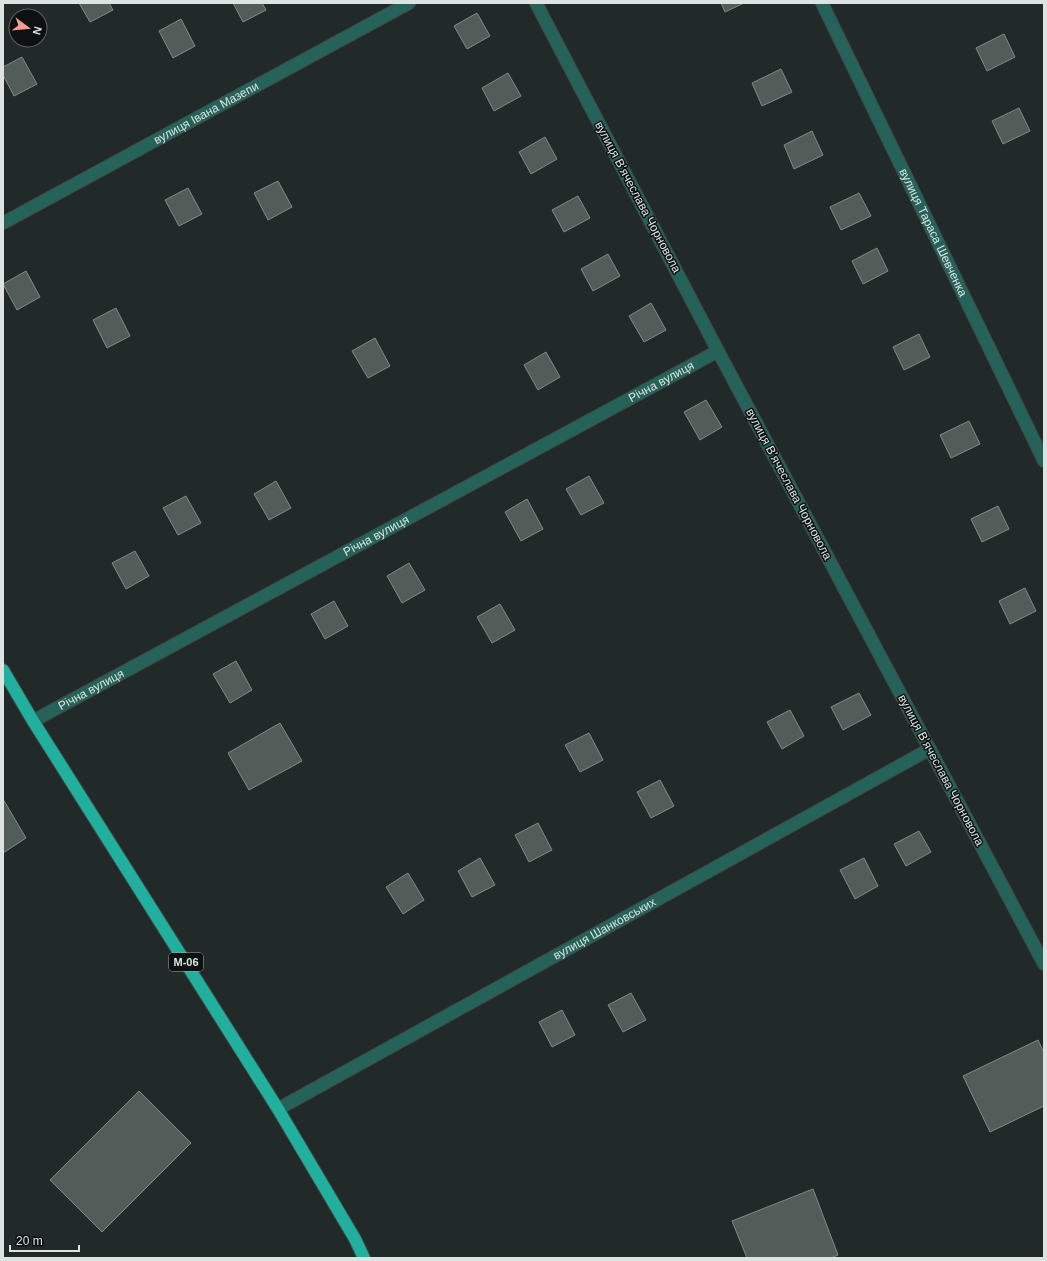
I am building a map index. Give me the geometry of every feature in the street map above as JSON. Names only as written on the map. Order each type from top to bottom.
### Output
[{"type":"highway","name":"М-06","points":[[3,670],[33,721],[278,1109],[355,1239],[364,1258]]},
{"type":"street","name":"вулиця Івана Мазепи","points":[[3,223],[409,3]]},
{"type":"street","name":"вулиця Вʼячеслава Чорновола","points":[[536,3],[718,351],[1044,964]]},
{"type":"street","name":"вулиця Тараса Шевченка","points":[[822,3],[1044,461]]},
{"type":"street","name":"Річна вулиця","points":[[33,721],[718,351]]},
{"type":"street","name":"вулиця Шанковських","points":[[278,1109],[930,749]]},
{"type":"building","points":[[79,3],[109,3],[113,10],[90,22]]},
{"type":"building","points":[[233,3],[262,3],[266,10],[243,22]]},
{"type":"building","points":[[721,3],[744,3],[725,12]]},
{"type":"building","points":[[477,13],[490,36],[467,49],[454,26]]},
{"type":"building","points":[[181,19],[195,46],[173,58],[159,31]]},
{"type":"building","points":[[1004,34],[1015,57],[987,71],[976,48]]},
{"type":"building","points":[[22,57],[37,84],[14,96],[3,75],[3,67]]},
{"type":"building","points":[[781,69],[792,92],[762,106],[752,83]]},
{"type":"building","points":[[508,73],[521,96],[494,111],[482,88]]},
{"type":"building","points":[[1019,108],[1030,131],[1003,144],[992,121]]},
{"type":"building","points":[[812,131],[823,155],[794,169],[784,145]]},
{"type":"building","points":[[545,137],[557,159],[531,174],[519,152]]},
{"type":"building","points":[[278,181],[292,207],[268,220],[254,193]]},
{"type":"building","points":[[188,188],[202,214],[179,226],[165,200]]},
{"type":"building","points":[[859,193],[871,216],[841,230],[830,207]]},
{"type":"building","points":[[578,196],[590,218],[564,232],[552,210]]},
{"type":"building","points":[[877,248],[888,271],[863,284],[852,261]]},
{"type":"building","points":[[608,254],[620,276],[593,291],[581,269]]},
{"type":"building","points":[[26,271],[40,297],[17,310],[3,284]]},
{"type":"building","points":[[651,303],[666,330],[644,342],[629,316]]},
{"type":"building","points":[[116,308],[130,336],[107,348],[93,320]]},
{"type":"building","points":[[919,334],[930,357],[904,370],[893,347]]},
{"type":"building","points":[[375,338],[390,366],[368,378],[352,351]]},
{"type":"building","points":[[546,352],[560,377],[538,390],[524,365]]},
{"type":"building","points":[[706,400],[722,427],[700,440],[684,412]]},
{"type":"building","points":[[969,421],[980,444],[951,458],[940,435]]},
{"type":"building","points":[[589,476],[604,503],[581,515],[566,489]]},
{"type":"building","points":[[276,481],[291,508],[269,520],[254,494]]},
{"type":"building","points":[[186,496],[201,523],[178,535],[163,508]]},
{"type":"building","points":[[527,499],[543,529],[521,541],[505,512]]},
{"type":"building","points":[[998,506],[1009,529],[982,542],[971,519]]},
{"type":"building","points":[[135,551],[149,576],[126,589],[112,563]]},
{"type":"building","points":[[409,563],[425,590],[402,603],[387,576]]},
{"type":"building","points":[[1025,588],[1036,611],[1010,624],[999,601]]},
{"type":"building","points":[[334,601],[348,626],[325,639],[311,614]]},
{"type":"building","points":[[500,604],[515,630],[492,643],[477,617]]},
{"type":"building","points":[[236,661],[252,690],[230,703],[213,674]]},
{"type":"building","points":[[859,693],[871,715],[843,730],[831,707]]},
{"type":"building","points":[[790,710],[804,736],[782,749],[767,722]]},
{"type":"building","points":[[280,723],[302,761],[249,790],[228,753]]},
{"type":"building","points":[[589,733],[603,760],[580,772],[565,745]]},
{"type":"building","points":[[660,780],[674,806],[651,818],[637,792]]},
{"type":"building","points":[[3,799],[26,838],[3,853]]},
{"type":"building","points":[[538,823],[552,850],[529,862],[515,835]]},
{"type":"building","points":[[919,831],[931,852],[906,866],[894,844]]},
{"type":"building","points":[[480,858],[495,885],[472,897],[458,871]]},
{"type":"building","points":[[864,858],[878,886],[855,899],[840,870]]},
{"type":"building","points":[[408,873],[424,900],[403,914],[386,887]]},
{"type":"building","points":[[631,993],[646,1020],[623,1032],[608,1005]]},
{"type":"building","points":[[562,1010],[575,1035],[552,1047],[539,1022]]},
{"type":"building","points":[[1038,1040],[1044,1053],[1044,1106],[990,1132],[963,1076]]},
{"type":"building","points":[[139,1091],[191,1143],[102,1232],[50,1180]]},
{"type":"building","points":[[813,1189],[838,1255],[831,1258],[747,1258],[732,1221]]}]
